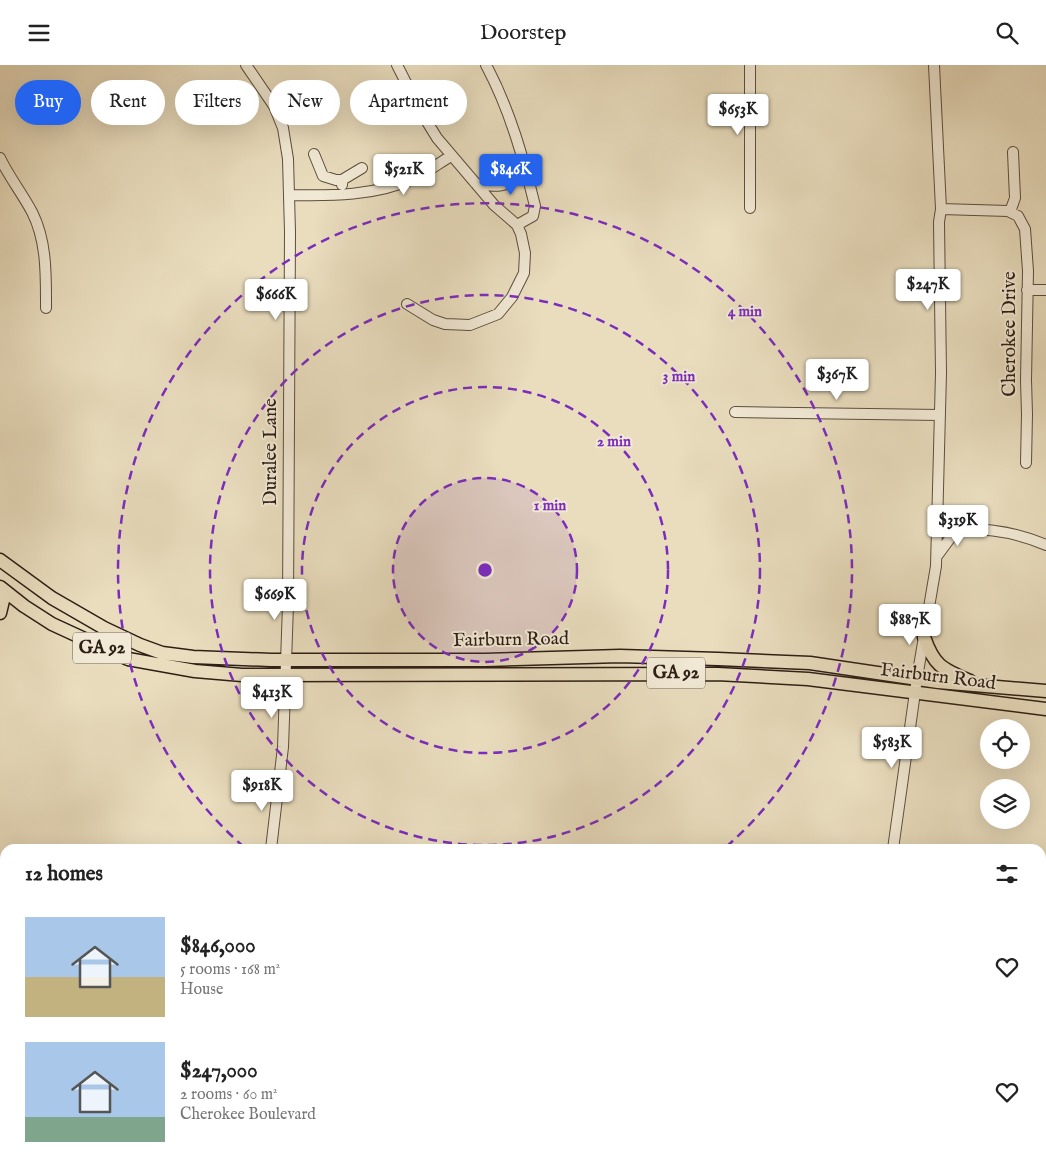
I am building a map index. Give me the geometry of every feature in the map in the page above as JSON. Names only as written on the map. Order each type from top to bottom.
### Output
[{"type":"main road","name":"GA 92","points":[[0,559],[20,575]]},
{"type":"main road","name":"Fairburn Road","points":[[20,575],[52,598],[90,621],[140,645],[162,653],[193,657],[485,660],[627,656],[810,663],[938,682],[1046,691]]},
{"type":"main road","points":[[0,613],[2,591],[20,575]]},
{"type":"main road","name":"Fairburn Road","points":[[2,591],[52,624],[128,659],[211,673],[286,675],[685,673],[808,679],[1046,709]]},
{"type":"main road","points":[[924,637],[930,654],[936,663],[946,670],[979,685]]},
{"type":"street","name":"Duralee Lane","points":[[246,65],[274,106],[283,128],[288,159],[287,659],[283,747],[272,844]]},
{"type":"street","points":[[397,65],[437,138],[494,205],[517,225],[525,253],[524,273],[512,297],[498,314],[470,325],[445,324],[433,320],[407,304]]},
{"type":"street","points":[[486,65],[505,105],[523,159],[535,206],[533,216],[517,225]]},
{"type":"street","points":[[750,65],[750,208]]},
{"type":"street","points":[[894,844],[936,557],[938,529],[941,373],[941,209],[934,65]]},
{"type":"street","points":[[941,209],[1010,212],[1015,198],[1013,152]]},
{"type":"street","points":[[314,154],[324,176],[336,180],[342,180],[362,168]]},
{"type":"street","points":[[289,192],[326,190],[342,194],[381,190],[416,178],[451,156]]},
{"type":"street","points":[[0,158],[32,213],[41,236],[45,264],[46,307]]},
{"type":"street","points":[[474,183],[491,187],[508,183],[518,174],[523,159]]},
{"type":"street","points":[[342,180],[342,194]]},
{"type":"street","name":"Cherokee Drive","points":[[1010,212],[1018,216],[1025,229],[1027,244],[1026,463]]},
{"type":"street","points":[[1027,290],[1046,290]]},
{"type":"street","points":[[735,412],[940,415]]},
{"type":"street","points":[[938,508],[947,522],[958,528]]},
{"type":"street","points":[[938,529],[975,528],[1001,531],[1028,537],[1046,545]]},
{"type":"street","points":[[936,557],[951,537],[961,531],[975,528]]}]
